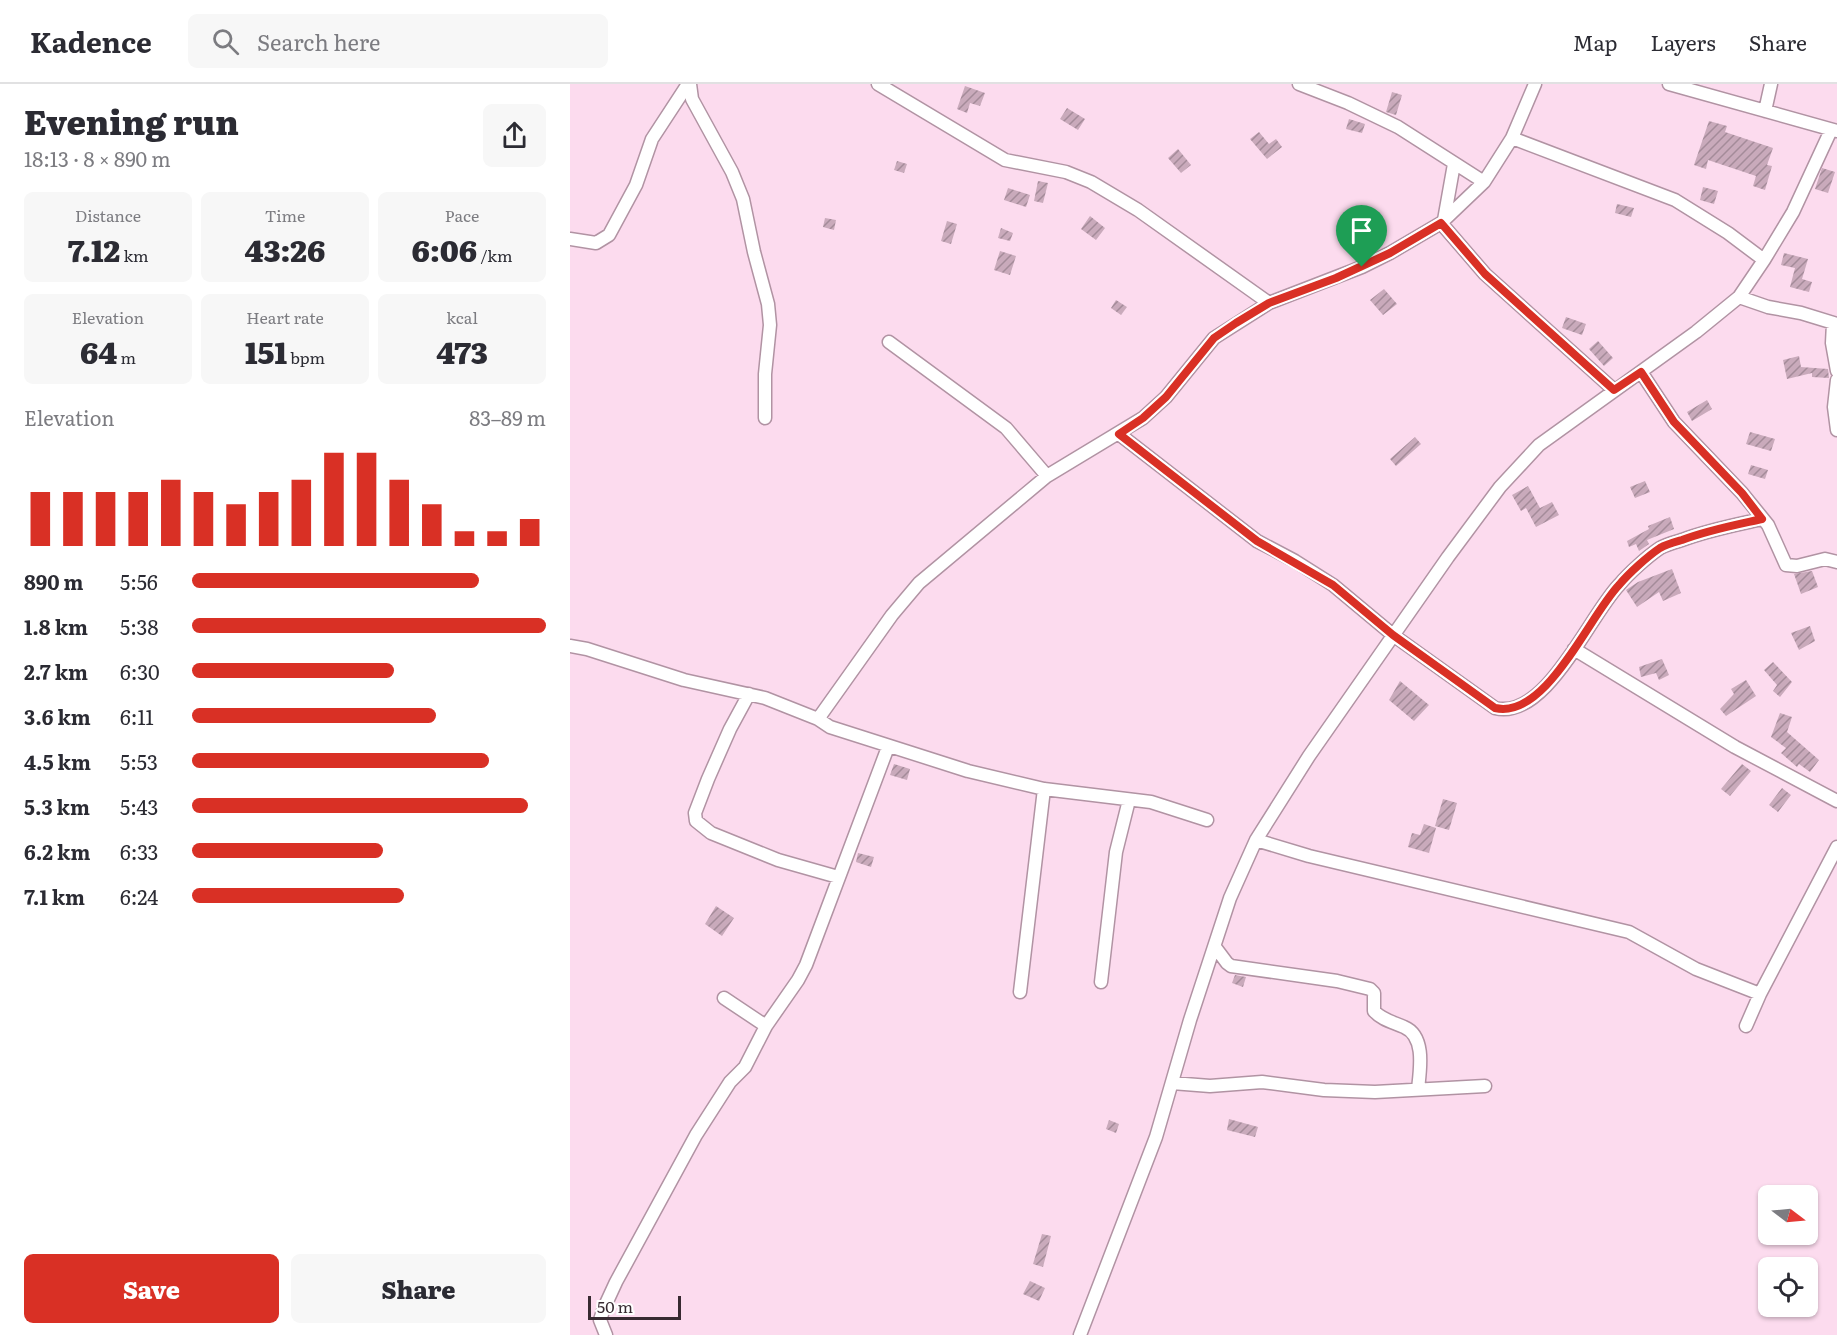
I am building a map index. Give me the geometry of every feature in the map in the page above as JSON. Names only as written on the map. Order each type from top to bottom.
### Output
[{"type":"street","points":[[570,239],[596,243],[609,235],[636,185],[652,139],[689,84]]},
{"type":"street","points":[[689,84],[692,99],[732,172],[743,199],[768,304],[770,325],[765,374],[765,418]]},
{"type":"street","points":[[878,84],[1005,160],[1066,172],[1091,182],[1146,216],[1269,303]]},
{"type":"street","points":[[1299,84],[1348,103],[1398,127],[1422,140],[1454,164],[1484,182]]},
{"type":"street","points":[[818,719],[892,615],[919,583],[1047,476],[1143,418],[1166,397],[1214,338],[1269,303],[1372,262],[1442,222],[1484,182],[1512,138],[1535,84]]},
{"type":"street","points":[[1080,1335],[1152,1147],[1230,898],[1256,840],[1309,756],[1393,635],[1448,557],[1518,465],[1539,445],[1696,332],[1739,297],[1793,212],[1834,131],[1669,84]]},
{"type":"street","points":[[1765,111],[1771,84]]},
{"type":"street","points":[[1512,138],[1676,200],[1728,233],[1764,260]]},
{"type":"street","points":[[1442,222],[1454,164]]},
{"type":"street","points":[[1442,222],[1485,274],[1614,390]]},
{"type":"street","points":[[1739,297],[1835,324],[1832,343],[1837,371]]},
{"type":"street","points":[[889,342],[1006,428],[1047,476]]},
{"type":"street","points":[[1641,372],[1674,422],[1742,493],[1768,525],[1786,564],[1797,566],[1818,560],[1837,562]]},
{"type":"street","points":[[1837,380],[1834,407],[1837,430]]},
{"type":"street","points":[[1119,434],[1257,541],[1295,561],[1347,596],[1393,635],[1495,708],[1506,711],[1525,705],[1538,695],[1574,649],[1618,585],[1661,548],[1707,531],[1762,519]]},
{"type":"street","points":[[570,646],[587,649],[684,680],[765,698],[818,719],[830,727],[968,771],[1044,789],[1151,802],[1207,820]]},
{"type":"street","points":[[1574,649],[1735,747],[1837,801]]},
{"type":"street","points":[[749,694],[730,729],[708,779],[695,813],[696,821],[711,833],[778,860],[838,877]]},
{"type":"street","points":[[606,1335],[600,1320],[616,1282],[696,1135],[730,1082],[745,1067],[766,1026],[806,965],[888,747]]},
{"type":"street","points":[[1020,992],[1044,789]]},
{"type":"street","points":[[1101,982],[1116,852],[1129,800]]},
{"type":"street","points":[[1256,840],[1308,856],[1629,932],[1696,969],[1760,994]]},
{"type":"street","points":[[1746,1026],[1760,994],[1837,847]]},
{"type":"street","points":[[1215,947],[1232,966],[1337,981],[1370,989],[1374,993],[1376,1014],[1382,1019],[1407,1028],[1416,1040],[1421,1057],[1418,1089]]},
{"type":"street","points":[[724,998],[766,1026]]},
{"type":"street","points":[[1172,1083],[1210,1086],[1262,1082],[1324,1090],[1375,1092],[1485,1086]]},
{"type":"building","points":[[965,86],[985,93],[980,106],[970,103],[967,113],[957,109]]},
{"type":"building","points":[[1392,92],[1402,95],[1396,115],[1386,112]]},
{"type":"building","points":[[1067,108],[1085,119],[1078,130],[1060,119]]},
{"type":"building","points":[[1349,119],[1365,124],[1362,133],[1346,129]]},
{"type":"building","points":[[1709,121],[1727,126],[1725,132],[1773,148],[1767,165],[1772,166],[1765,190],[1753,186],[1756,176],[1708,160],[1706,169],[1694,165]]},
{"type":"building","points":[[1259,132],[1269,144],[1276,139],[1282,147],[1267,159],[1250,139]]},
{"type":"building","points":[[1178,149],[1191,165],[1181,173],[1168,158]]},
{"type":"building","points":[[897,161],[907,164],[904,173],[894,170]]},
{"type":"building","points":[[1822,168],[1835,172],[1828,193],[1815,189]]},
{"type":"building","points":[[1038,181],[1048,183],[1043,203],[1034,201]]},
{"type":"building","points":[[1703,187],[1718,191],[1714,204],[1700,200]]},
{"type":"building","points":[[1008,188],[1030,195],[1026,207],[1004,200]]},
{"type":"building","points":[[1617,204],[1634,208],[1631,217],[1615,213]]},
{"type":"building","points":[[1090,216],[1105,228],[1096,240],[1081,229]]},
{"type":"building","points":[[825,218],[836,220],[834,230],[823,227]]},
{"type":"building","points":[[947,221],[957,224],[951,244],[941,241]]},
{"type":"building","points":[[1001,228],[1013,233],[1010,241],[998,238]]},
{"type":"building","points":[[1000,251],[1016,256],[1010,275],[994,270]]},
{"type":"building","points":[[1784,253],[1808,259],[1802,279],[1812,282],[1809,292],[1790,287],[1795,268],[1781,265]]},
{"type":"building","points":[[1384,289],[1397,304],[1383,315],[1370,300]]},
{"type":"building","points":[[1116,300],[1127,307],[1121,315],[1111,308]]},
{"type":"building","points":[[1566,317],[1586,324],[1582,335],[1562,328]]},
{"type":"building","points":[[1598,341],[1613,358],[1604,366],[1589,349]]},
{"type":"building","points":[[1799,356],[1801,367],[1828,369],[1829,378],[1812,377],[1812,373],[1787,379],[1783,360]]},
{"type":"building","points":[[1707,400],[1712,409],[1692,421],[1687,412]]},
{"type":"building","points":[[1750,432],[1775,439],[1771,451],[1746,444]]},
{"type":"building","points":[[1415,437],[1421,444],[1396,466],[1390,459]]},
{"type":"building","points":[[1751,465],[1768,470],[1765,479],[1748,474]]},
{"type":"building","points":[[1645,481],[1650,492],[1635,498],[1630,487]]},
{"type":"building","points":[[1528,486],[1540,508],[1552,502],[1559,515],[1536,527],[1526,508],[1521,511],[1512,495]]},
{"type":"building","points":[[1670,517],[1674,529],[1647,540],[1649,544],[1639,551],[1636,544],[1629,547],[1627,541],[1649,529],[1648,526]]},
{"type":"building","points":[[1672,569],[1681,593],[1663,601],[1659,592],[1637,607],[1626,590],[1638,582]]},
{"type":"building","points":[[1812,571],[1818,587],[1801,594],[1794,574]]},
{"type":"building","points":[[1810,626],[1815,641],[1799,650],[1791,633]]},
{"type":"building","points":[[1662,659],[1669,675],[1659,680],[1656,673],[1641,677],[1639,667]]},
{"type":"building","points":[[1773,662],[1792,682],[1780,697],[1773,691],[1777,685],[1764,670]]},
{"type":"building","points":[[1746,680],[1756,696],[1726,716],[1720,709],[1734,694],[1731,689]]},
{"type":"building","points":[[1400,681],[1429,705],[1414,721],[1389,700]]},
{"type":"building","points":[[1780,713],[1792,717],[1787,732],[1819,760],[1810,772],[1799,764],[1797,767],[1781,753],[1786,748],[1771,737]]},
{"type":"building","points":[[894,764],[910,769],[907,780],[890,775]]},
{"type":"building","points":[[1742,764],[1751,771],[1730,796],[1721,789]]},
{"type":"building","points":[[1782,788],[1791,795],[1778,812],[1769,805]]},
{"type":"building","points":[[1443,799],[1457,803],[1449,830],[1435,826]]},
{"type":"building","points":[[1424,824],[1436,828],[1429,853],[1408,847],[1412,833],[1420,835]]},
{"type":"building","points":[[858,853],[874,857],[871,867],[856,862]]},
{"type":"building","points":[[716,906],[734,918],[722,936],[705,924]]},
{"type":"building","points":[[1235,975],[1246,977],[1243,987],[1232,983]]},
{"type":"building","points":[[1229,1119],[1258,1127],[1255,1137],[1227,1130]]},
{"type":"building","points":[[1109,1120],[1119,1124],[1116,1133],[1106,1129]]},
{"type":"building","points":[[1042,1234],[1051,1236],[1043,1267],[1033,1264]]},
{"type":"building","points":[[1030,1281],[1045,1288],[1039,1301],[1023,1294]]},
{"type":"route","points":[[1441,223],[1485,274],[1614,390],[1641,372],[1674,422],[1742,493],[1762,519],[1707,531],[1661,548],[1618,585],[1574,649],[1538,695],[1525,705],[1506,711],[1495,708],[1393,635],[1333,585],[1257,541],[1119,434],[1143,418],[1166,397],[1214,338],[1269,303],[1362,267],[1441,223]]}]
